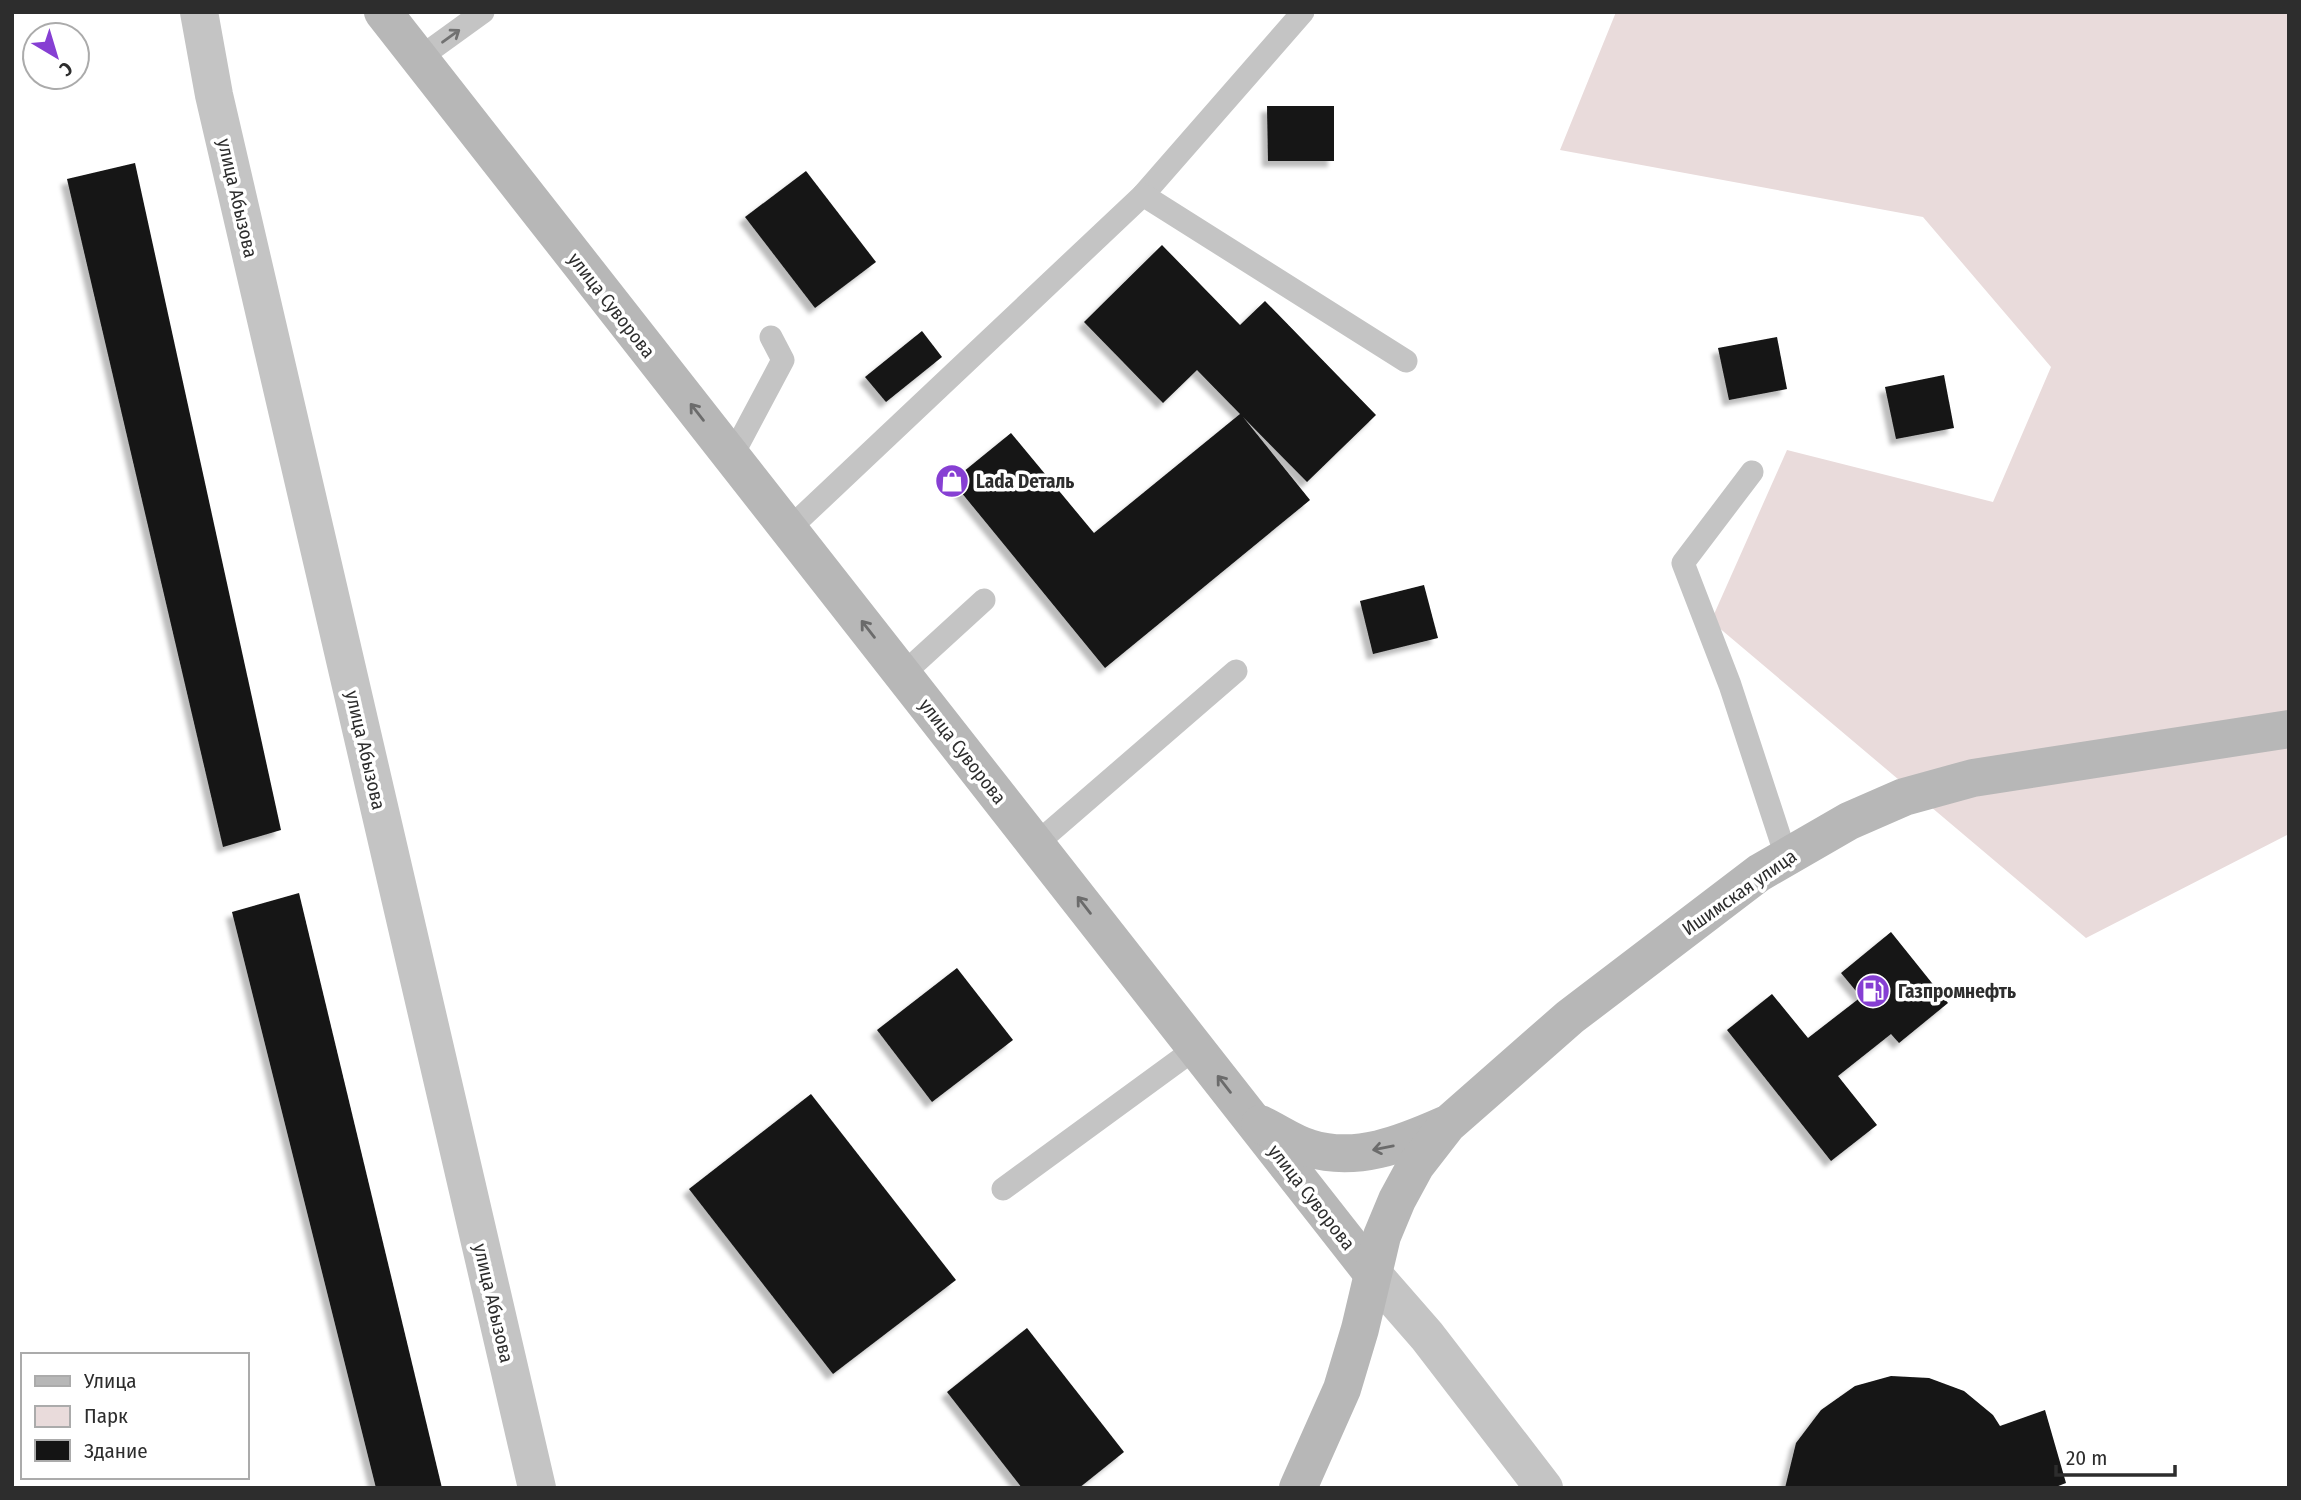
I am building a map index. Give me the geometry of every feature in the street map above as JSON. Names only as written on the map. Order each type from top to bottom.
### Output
[{"type":"main road","name":"улица Суворова","points":[[383,12],[1372,1273]]},
{"type":"main road","name":"Ишимская улица","points":[[1298,1488],[1342,1389],[1360,1329],[1382,1236],[1397,1199],[1416,1165],[1447,1125],[1570,1017],[1759,873],[1849,821],[1904,797],[1973,778],[2289,729]]},
{"type":"main road","points":[[1252,1119],[1309,1148],[1352,1154],[1400,1144],[1447,1125]]},
{"type":"street","name":"улица Абызова","points":[[200,12],[214,95],[537,1488]]},
{"type":"street","name":"улица Суворова","points":[[1372,1273],[1427,1336],[1544,1488]]},
{"type":"lane","points":[[418,59],[483,12]]},
{"type":"lane","points":[[789,529],[1143,195],[1303,12]]},
{"type":"lane","points":[[1143,195],[1406,361]]},
{"type":"lane","points":[[732,456],[783,360],[771,337]]},
{"type":"lane","points":[[1752,472],[1683,563],[1730,685],[1786,856]]},
{"type":"lane","points":[[903,674],[984,600]]},
{"type":"lane","points":[[1036,844],[1236,671]]},
{"type":"lane","points":[[1003,1189],[1196,1048]]},
{"type":"green space","points":[[1616,12],[2289,12],[2289,834],[2086,938],[1711,621],[1787,450],[1993,502],[2051,367],[1923,217],[1560,150]]},
{"type":"building","points":[[1267,106],[1334,106],[1334,161],[1268,161]]},
{"type":"building","points":[[135,163],[281,830],[223,847],[67,179]]},
{"type":"building","points":[[806,171],[876,262],[815,308],[745,217]]},
{"type":"building","points":[[1162,245],[1240,325],[1265,301],[1376,415],[1307,482],[1243,417],[1310,500],[1105,668],[952,481],[1011,433],[1094,533],[1240,414],[1197,370],[1163,403],[1084,322]]},
{"type":"building","points":[[922,331],[942,357],[886,402],[865,377]]},
{"type":"building","points":[[1777,337],[1787,389],[1729,400],[1718,348]]},
{"type":"building","points":[[1944,375],[1954,428],[1896,439],[1885,387]]},
{"type":"building","points":[[1424,585],[1438,638],[1373,654],[1360,601]]},
{"type":"building","points":[[299,893],[442,1488],[376,1488],[232,912]]},
{"type":"building","points":[[1891,932],[1948,1003],[1899,1043],[1891,1034],[1838,1076],[1877,1125],[1831,1161],[1727,1030],[1772,994],[1808,1038],[1861,997],[1841,973]]},
{"type":"building","points":[[957,968],[1013,1040],[932,1102],[877,1030]]},
{"type":"building","points":[[811,1094],[956,1280],[833,1374],[689,1189]]},
{"type":"building","points":[[1027,1328],[1124,1452],[1079,1488],[1022,1488],[947,1392]]},
{"type":"building","points":[[1891,1376],[1929,1378],[1964,1391],[1993,1415],[2000,1426],[2045,1410],[2066,1483],[2053,1488],[1785,1488],[1796,1443],[1821,1410],[1855,1386]]},
{"type":"place","name":"Lada Dеталь","points":[[952,481]]},
{"type":"place","name":"Газпромнефть","points":[[1873,991]]}]
